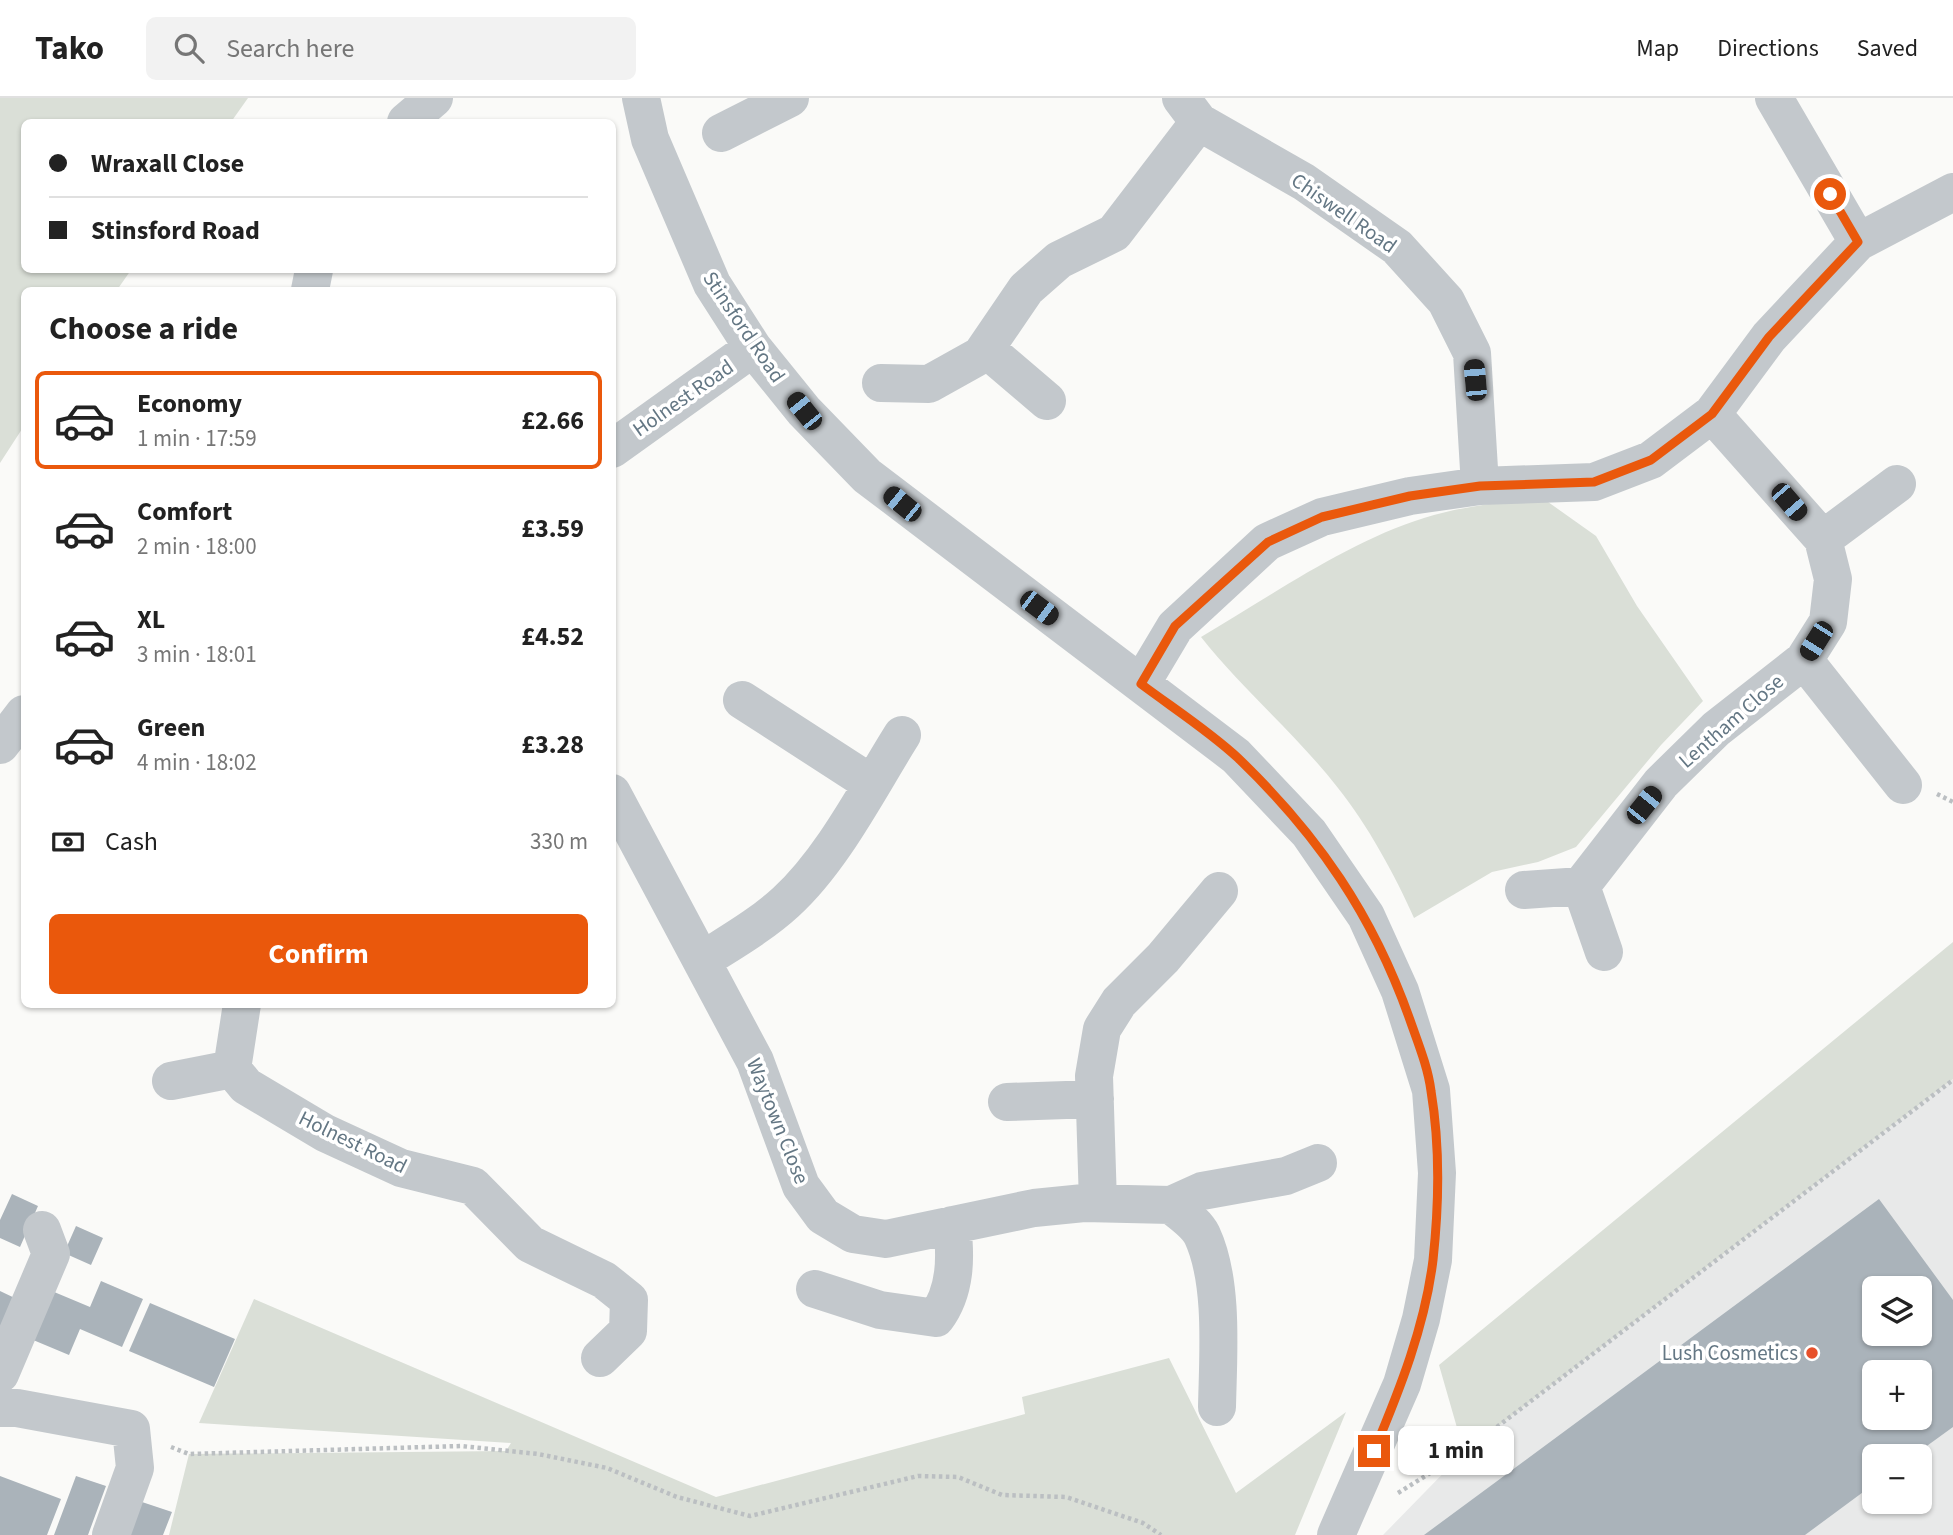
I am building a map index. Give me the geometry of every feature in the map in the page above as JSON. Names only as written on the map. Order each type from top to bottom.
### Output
[{"type":"street","points":[[410,119],[434,98]]},
{"type":"street","name":"Stinsford Road","points":[[641,98],[650,139],[683,222],[712,284],[754,348],[804,411],[867,476],[1236,756],[1309,833],[1366,916],[1400,992],[1431,1090],[1436,1185],[1433,1260],[1421,1320],[1402,1384],[1336,1535]]},
{"type":"street","points":[[721,133],[790,98]]},
{"type":"street","points":[[1774,98],[1858,242]]},
{"type":"street","points":[[881,383],[929,384],[981,355],[1026,289],[1059,260],[1114,233],[1190,110]]},
{"type":"street","name":"Chiswell Road","points":[[1190,110],[1304,182],[1397,247],[1446,300],[1472,353],[1480,486]]},
{"type":"street","points":[[1141,684],[1175,626],[1268,542],[1322,517],[1410,496],[1480,486],[1594,482],[1651,460],[1712,414],[1769,337],[1858,242],[1953,192]]},
{"type":"street","name":"Holnest Road","points":[[616,446],[754,348]]},
{"type":"street","points":[[986,349],[1047,401]]},
{"type":"street","name":"Lentham Close","points":[[1581,886],[1661,783],[1716,729],[1804,660],[1828,622],[1833,579],[1823,539],[1712,414]]},
{"type":"street","points":[[1823,539],[1897,484]]},
{"type":"street","points":[[1804,660],[1903,785]]},
{"type":"street","points":[[741,700],[872,784]]},
{"type":"street","points":[[0,745],[21,718]]},
{"type":"street","points":[[703,960],[788,901],[838,838],[902,735]]},
{"type":"street","name":"Waytown Close","points":[[616,800],[755,1061],[801,1186],[824,1216],[853,1234],[886,1239],[1034,1208],[1098,1203],[1171,1205],[1202,1191],[1286,1177],[1318,1163]]},
{"type":"street","points":[[1524,890],[1581,886],[1604,952]]},
{"type":"street","points":[[1098,1203],[1094,1076],[1102,1029],[1119,1002],[1163,958],[1219,891]]},
{"type":"street","points":[[171,1081],[232,1069],[241,1008]]},
{"type":"street","name":"Holnest Road","points":[[232,1069],[246,1086],[326,1133],[401,1168],[473,1186],[530,1244],[604,1280],[621,1293],[629,1300],[628,1331],[600,1358]]},
{"type":"street","points":[[1007,1102],[1095,1099]]},
{"type":"street","points":[[1171,1205],[1201,1234],[1211,1265],[1219,1336],[1217,1407]]},
{"type":"street","points":[[815,1289],[880,1310],[936,1318],[945,1306],[953,1274],[952,1225]]},
{"type":"street","points":[[0,1374],[51,1254],[42,1230]]},
{"type":"street","points":[[0,1408],[17,1408],[131,1429],[135,1468],[111,1535]]},
{"type":"path","points":[[1396,1495],[1464,1452],[1953,1080]]},
{"type":"path","points":[[131,1429],[189,1454],[461,1446],[538,1454],[607,1468],[677,1497],[750,1516],[918,1476],[958,1477],[1002,1495],[1066,1497],[1143,1522],[1161,1535]]},
{"type":"shaded area","points":[[0,98],[248,98],[233,119],[21,119],[21,273],[129,273],[119,287],[21,287],[21,431],[0,463]]},
{"type":"shaded area","points":[[1541,497],[1596,536],[1637,606],[1703,701],[1661,745],[1576,847],[1538,862],[1492,872],[1414,918],[1380,850],[1349,802],[1305,749],[1201,637],[1338,555],[1395,528],[1453,510]]},
{"type":"shaded area","points":[[1953,942],[1953,1079],[1464,1452],[1439,1365]]},
{"type":"shaded area","name":"Lush Cosmetics","points":[[1953,1079],[1953,1535],[1383,1535],[1464,1452]]},
{"type":"shaded area","points":[[254,1299],[716,1497],[1025,1414],[1022,1397],[1169,1358],[1236,1493],[1346,1412],[1295,1535],[169,1535],[189,1454],[506,1451],[511,1443],[199,1423]]},
{"type":"building","points":[[12,1194],[38,1206],[20,1247],[0,1238],[0,1220]]},
{"type":"building","name":"Lush Cosmetics","points":[[1879,1199],[1953,1300],[1953,1427],[1930,1444],[1862,1444],[1862,1493],[1805,1535],[1424,1535]]},
{"type":"building","points":[[76,1226],[103,1238],[91,1265],[64,1253]]},
{"type":"building","points":[[101,1281],[143,1299],[122,1347],[80,1329],[69,1355],[26,1337],[47,1289],[90,1307]]},
{"type":"building","points":[[0,1291],[21,1301],[0,1350]]},
{"type":"building","points":[[150,1303],[235,1339],[214,1387],[129,1351]]},
{"type":"building","points":[[0,1476],[61,1499],[47,1535],[0,1535]]},
{"type":"building","points":[[76,1476],[106,1486],[88,1535],[54,1535]]},
{"type":"building","points":[[142,1502],[172,1512],[163,1535],[130,1535]]},
{"type":"place","name":"Lush Cosmetics","points":[[1812,1353]]},
{"type":"route","points":[[1374,1451],[1402,1384],[1421,1320],[1433,1260],[1437,1173],[1431,1090],[1419,1045],[1400,992],[1366,916],[1309,833],[1236,756],[1141,684],[1175,626],[1268,542],[1322,517],[1410,496],[1480,486],[1594,482],[1651,460],[1712,414],[1769,337],[1858,242],[1830,194]]}]
